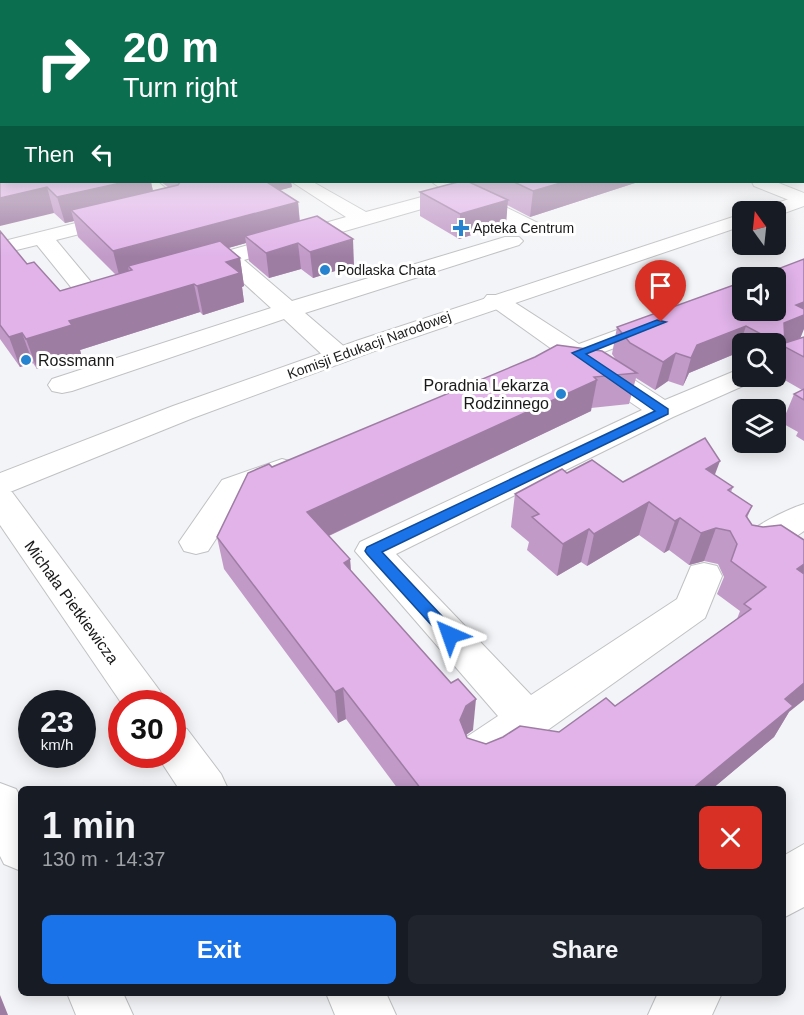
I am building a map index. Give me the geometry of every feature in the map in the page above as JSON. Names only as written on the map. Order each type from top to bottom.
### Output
[{"type":"street","points":[[0,248],[175,204],[148,183]]},
{"type":"street","points":[[303,183],[363,219]]},
{"type":"street","points":[[62,385],[521,234],[461,192],[443,183]]},
{"type":"street","points":[[764,183],[804,200]]},
{"type":"street","points":[[172,274],[461,192]]},
{"type":"street","points":[[786,206],[804,200]]},
{"type":"street","name":"Komisji Edukacji Narodowej","points":[[0,485],[80,452],[338,355],[495,300],[732,223]]},
{"type":"street","points":[[42,237],[91,297],[137,284]]},
{"type":"street","points":[[229,258],[338,355]]},
{"type":"street","points":[[533,370],[732,295]]},
{"type":"street","points":[[495,300],[663,411]]},
{"type":"street","points":[[526,719],[372,551],[663,411],[732,380]]},
{"type":"street","points":[[196,542],[233,488],[311,458]]},
{"type":"street","name":"Michała Pietkiewicza","points":[[0,500],[135,690]]},
{"type":"street","points":[[752,548],[804,516]]},
{"type":"street","points":[[481,752],[526,719],[692,608],[704,576]]},
{"type":"street","points":[[186,763],[203,786]]},
{"type":"street","points":[[0,805],[18,841]]},
{"type":"street","points":[[786,890],[804,869]]},
{"type":"street","points":[[96,996],[105,1015]]},
{"type":"street","points":[[355,996],[368,1015]]},
{"type":"street","points":[[676,1015],[692,996]]},
{"type":"building","points":[[0,183],[120,183],[57,197],[47,187],[0,198]]},
{"type":"building","points":[[179,183],[269,183],[298,202],[113,251],[71,210]]},
{"type":"building","points":[[454,183],[471,183],[508,200],[460,214],[420,192]]},
{"type":"building","points":[[516,183],[561,183],[533,191]]},
{"type":"building","points":[[317,216],[353,239],[310,252],[298,243],[266,253],[245,236]]},
{"type":"building","points":[[0,231],[27,264],[34,262],[60,291],[132,270],[128,266],[220,241],[240,258],[226,262],[240,273],[197,286],[194,284],[69,321],[72,325],[26,339],[22,333],[9,337],[0,325]]},
{"type":"building","points":[[804,259],[804,302],[796,305],[804,309],[804,315],[784,323],[784,333],[759,333],[746,326],[697,345],[691,358],[676,353],[663,362],[630,343],[617,327],[732,286],[732,321],[786,321],[786,267],[783,267]]},
{"type":"building","points":[[804,337],[804,357],[786,347],[786,343]]},
{"type":"building","points":[[557,345],[602,351],[637,373],[594,377],[597,380],[307,512],[350,559],[344,563],[451,683],[458,679],[476,699],[466,706],[460,720],[467,738],[486,744],[520,726],[559,732],[606,698],[615,706],[751,609],[744,604],[766,587],[731,561],[737,544],[730,531],[716,528],[701,533],[680,518],[675,521],[649,502],[594,534],[589,529],[563,544],[532,517],[539,514],[515,494],[562,469],[567,473],[592,460],[623,482],[705,438],[720,461],[706,469],[733,487],[728,490],[752,506],[746,516],[752,525],[763,527],[781,525],[804,540],[804,564],[797,569],[804,574],[804,683],[785,699],[793,706],[696,786],[419,786],[343,688],[335,692],[217,537],[248,473],[269,464],[272,467],[535,357]]},
{"type":"building","points":[[804,389],[804,400],[794,394]]},
{"type":"place","name":"Apteka Centrum","points":[[461,228]]},
{"type":"place","name":"Podlaska Chata","points":[[325,270]]},
{"type":"place","name":"Rossmann","points":[[26,360]]},
{"type":"place","name":"Poradnia Lekarza Rodzinnego","points":[[561,394]]},
{"type":"route","points":[[450,635],[372,551],[663,411],[577,353],[661,322]]}]
